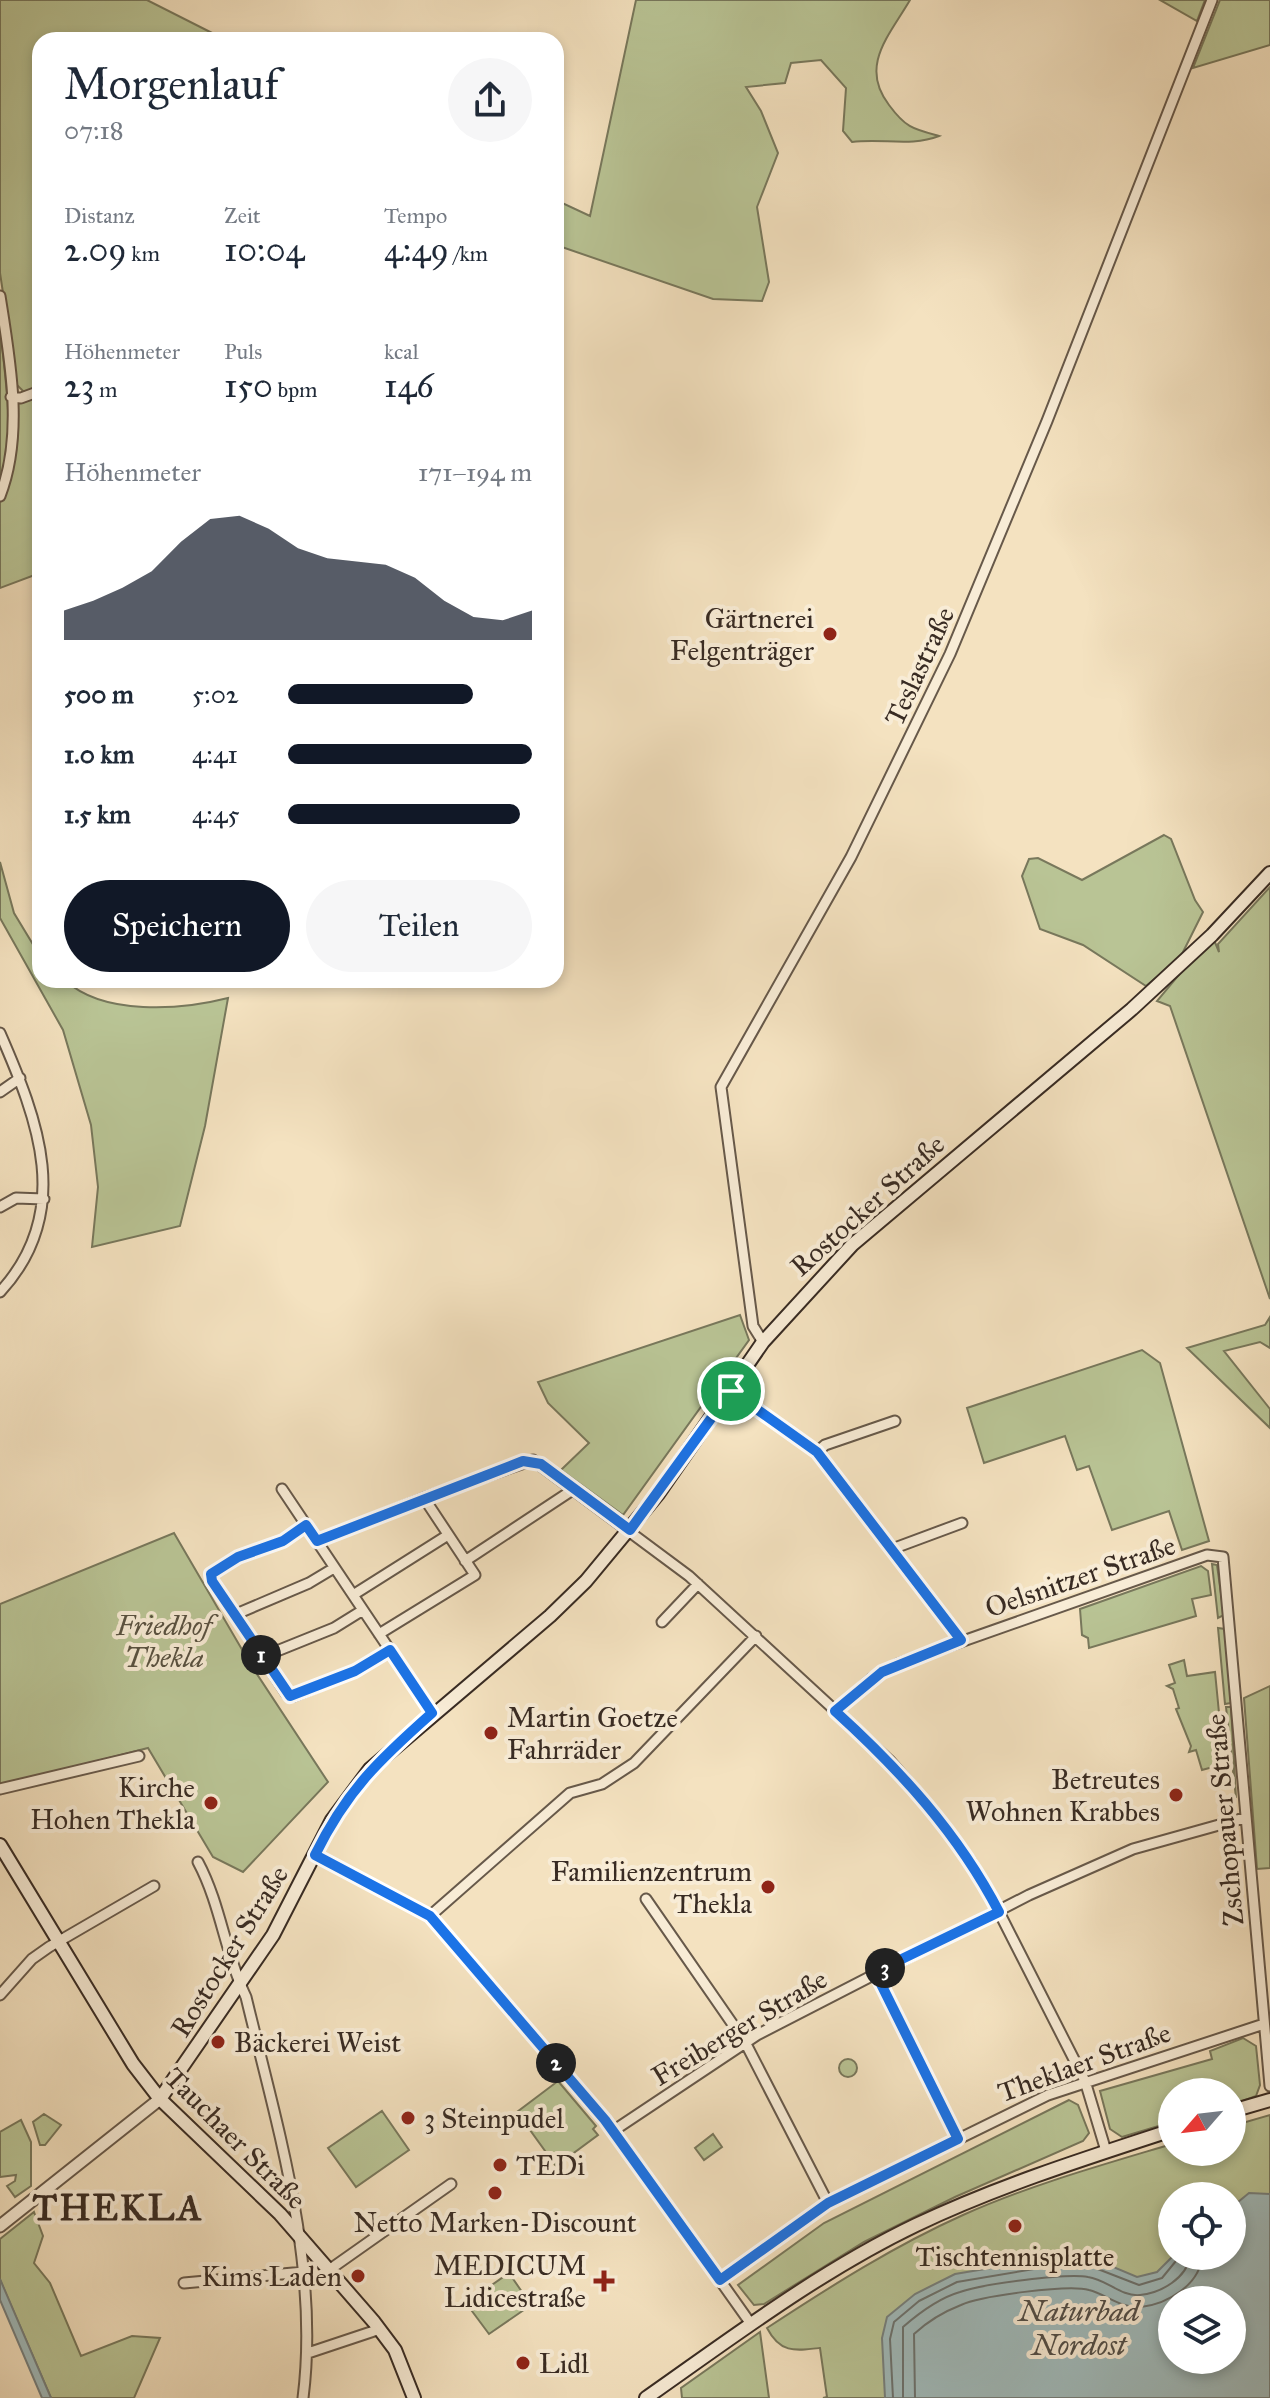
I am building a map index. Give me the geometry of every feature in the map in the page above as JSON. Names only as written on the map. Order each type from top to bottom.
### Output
[{"type":"main road","name":"Rostocker Straße","points":[[160,2099],[273,1935],[332,1820],[370,1769],[432,1713],[550,1616],[630,1530],[763,1342],[852,1245],[1132,1009],[1212,935],[1270,873]]},
{"type":"main road","name":"Tauchaer Straße","points":[[0,1845],[114,2038],[160,2099],[253,2186],[380,2329],[395,2350],[414,2398]]},
{"type":"main road","points":[[1246,2107],[1270,2100]]},
{"type":"main road","points":[[646,2398],[822,2278],[916,2225],[1106,2151],[1158,2134]]},
{"type":"street","name":"Teslastraße","points":[[763,1342],[753,1326],[719,1096],[721,1087],[851,857],[945,666],[1047,421],[1212,0]]},
{"type":"street","points":[[0,296],[10,359],[11,397],[10,470],[0,496]]},
{"type":"street","points":[[11,397],[21,398],[32,394]]},
{"type":"street","points":[[0,1033],[20,1078],[44,1172],[44,1199],[37,1235],[26,1260],[0,1292]]},
{"type":"street","points":[[0,1092],[20,1078]]},
{"type":"street","points":[[0,1207],[16,1198],[44,1199]]},
{"type":"street","points":[[731,1391],[817,1452],[961,1640]]},
{"type":"street","points":[[817,1452],[825,1445],[895,1421]]},
{"type":"street","points":[[317,1541],[424,1498],[533,1460],[630,1530],[698,1584],[890,1761],[966,1854],[1085,2081],[1106,2151]]},
{"type":"street","points":[[282,1489],[432,1713]]},
{"type":"street","points":[[465,1561],[574,1489]]},
{"type":"street","points":[[379,1634],[475,1575],[424,1498]]},
{"type":"street","points":[[892,1549],[962,1523]]},
{"type":"street","points":[[306,1525],[283,1541],[238,1557],[213,1572],[212,1581],[286,1693],[294,1696],[355,1671],[390,1650]]},
{"type":"street","points":[[353,1595],[448,1535]]},
{"type":"street","name":"Oelsnitzer Straße","points":[[835,1711],[882,1672],[961,1640],[1216,1553]]},
{"type":"street","name":"Zschopauer Straße","points":[[1216,1553],[1226,1564],[1244,1818],[1270,2086]]},
{"type":"street","points":[[234,1615],[309,1583],[334,1568]]},
{"type":"street","points":[[662,1622],[698,1584]]},
{"type":"street","points":[[262,1657],[334,1628],[363,1610]]},
{"type":"street","points":[[430,1916],[570,1793],[602,1784],[634,1763],[756,1636]]},
{"type":"street","points":[[0,1789],[139,1756]]},
{"type":"street","name":"Freiberger Straße","points":[[613,2131],[745,2042],[875,1972],[1133,1849],[1244,1818]]},
{"type":"street","points":[[315,1855],[430,1916],[613,2131],[751,2324]]},
{"type":"street","points":[[198,1862],[212,1889],[264,2070],[297,2234],[304,2272],[308,2353],[303,2398]]},
{"type":"street","points":[[0,1995],[32,1959],[154,1886]]},
{"type":"street","points":[[646,1899],[745,2042],[828,2203]]},
{"type":"street","points":[[875,1972],[958,2139]]},
{"type":"street","name":"Theklaer Straße","points":[[720,2280],[828,2203],[1048,2095],[1264,2024]]},
{"type":"street","points":[[0,2226],[160,2099]]},
{"type":"street","points":[[329,2270],[451,2184]]},
{"type":"street","points":[[184,2283],[304,2272]]},
{"type":"street","points":[[308,2353],[380,2329]]},
{"type":"green space","points":[[0,0],[147,0],[210,32],[32,32],[32,390],[24,392],[17,385],[0,273]]},
{"type":"green space","points":[[636,0],[910,0],[880,51],[877,77],[880,91],[900,119],[916,129],[939,136],[907,142],[852,142],[843,131],[846,88],[821,60],[791,63],[785,83],[746,87],[761,111],[778,153],[757,207],[769,282],[762,301],[713,299],[564,248],[564,204],[590,216]]},
{"type":"green space","points":[[1160,0],[1205,0],[1197,21]]},
{"type":"green space","points":[[1220,0],[1270,0],[1270,45],[1193,68]]},
{"type":"green space","points":[[0,326],[9,428],[0,485]]},
{"type":"green space","points":[[32,393],[32,576],[0,588],[0,496],[15,397]]},
{"type":"green space","points":[[1164,835],[1171,839],[1195,900],[1203,912],[1180,958],[1146,986],[1083,945],[1040,929],[1022,876],[1029,859],[1038,858],[1082,880]]},
{"type":"green space","points":[[0,862],[14,913],[32,943],[32,975],[0,918]]},
{"type":"green space","points":[[1270,887],[1270,1299],[1170,1006],[1157,1001],[1212,935],[1219,952],[1218,944]]},
{"type":"green space","points":[[39,988],[76,988],[100,1000],[143,1007],[188,1005],[228,998],[205,1126],[180,1226],[92,1247],[98,1187],[91,1125],[63,1030]]},
{"type":"green space","points":[[740,1315],[749,1340],[623,1515],[561,1470],[589,1443],[548,1403],[538,1382]]},
{"type":"green space","points":[[1270,1317],[1270,1348],[1260,1342],[1224,1351],[1270,1409],[1270,1428],[1187,1348],[1265,1325]]},
{"type":"green space","points":[[1142,1350],[1160,1363],[1209,1541],[1182,1550],[1169,1511],[1112,1530],[1089,1466],[1077,1470],[1065,1436],[984,1463],[967,1408]]},
{"type":"green space","name":"Friedhof Thekla","points":[[174,1533],[251,1665],[328,1782],[243,1872],[213,1857],[148,1748],[0,1786],[0,1604]]},
{"type":"green space","points":[[1212,1564],[1217,1565],[1224,1615],[1218,1618]]},
{"type":"green space","points":[[1201,1566],[1208,1571],[1211,1595],[1192,1599],[1196,1616],[1089,1648],[1088,1638],[1082,1635],[1080,1609]]},
{"type":"green space","points":[[1218,1628],[1225,1629],[1231,1703],[1225,1704]]},
{"type":"green space","points":[[1184,1660],[1187,1676],[1215,1672],[1224,1764],[1202,1770],[1196,1750],[1189,1752],[1191,1746],[1176,1709],[1179,1708],[1173,1689],[1167,1686],[1175,1683],[1169,1665]]},
{"type":"green space","points":[[1270,1686],[1270,1868],[1257,1869],[1244,1698]]},
{"type":"green space","points":[[1226,1707],[1231,1707],[1236,1798]]},
{"type":"green space","points":[[1243,2038],[1256,2046],[1260,2085],[1256,2096],[1246,2100],[1246,2078],[1158,2078],[1158,2126],[1122,2137],[1110,2129],[1100,2091],[1212,2059],[1210,2051]]},
{"type":"green space","points":[[848,2059],[857,2068],[848,2077],[839,2068]]},
{"type":"green space","points":[[558,2081],[596,2126],[593,2129],[598,2135],[556,2166],[517,2112]]},
{"type":"green space","points":[[1069,2100],[1078,2105],[1089,2133],[1083,2141],[955,2197],[864,2242],[764,2304],[754,2305],[738,2285],[824,2223]]},
{"type":"green space","points":[[382,2111],[409,2150],[356,2187],[328,2148]]},
{"type":"green space","points":[[44,2114],[61,2125],[45,2145],[40,2145],[33,2122]]},
{"type":"green space","points":[[1270,2115],[1270,2398],[823,2398],[827,2397],[820,2348],[803,2350],[783,2346],[767,2328],[912,2240],[988,2204],[1158,2148],[1158,2166],[1246,2166],[1246,2122]]},
{"type":"green space","points":[[21,2120],[31,2142],[31,2186],[15,2197],[7,2186],[15,2181],[16,2175],[0,2177],[0,2132]]},
{"type":"green space","points":[[713,2134],[722,2147],[704,2160],[695,2148]]},
{"type":"green space","points":[[34,2212],[43,2236],[34,2263],[50,2283],[81,2356],[132,2336],[160,2338],[134,2398],[51,2398],[0,2280],[0,2239]]},
{"type":"green space","points":[[509,2273],[531,2305],[489,2334],[466,2303]]},
{"type":"green space","points":[[760,2332],[769,2398],[682,2398],[681,2388]]},
{"type":"water","name":"Naturbad Nordost","points":[[1270,2194],[1270,2398],[885,2398],[882,2338],[887,2317],[915,2294],[955,2274],[1039,2260],[1092,2258],[1137,2277],[1157,2272],[1246,2270],[1246,2195]]},
{"type":"water","points":[[0,2279],[51,2398],[42,2398],[0,2300]]},
{"type":"place","name":"Gärtnerei Felgenträger","points":[[830,634]]},
{"type":"place","name":"Martin Goetze Fahrräder","points":[[491,1733]]},
{"type":"place","name":"Betreutes Wohnen Krabbes","points":[[1176,1795]]},
{"type":"place","name":"Kirche Hohen Thekla","points":[[211,1803]]},
{"type":"place","name":"Familienzentrum Thekla","points":[[768,1887]]},
{"type":"place","name":"Bäckerei Weist","points":[[218,2042]]},
{"type":"place","name":"3 Steinpudel","points":[[408,2118]]},
{"type":"place","name":"TEDi","points":[[500,2165]]},
{"type":"place","name":"Netto Marken-Discount","points":[[495,2193]]},
{"type":"place","name":"Tischtennisplatte","points":[[1015,2226]]},
{"type":"place","name":"Kims Laden","points":[[358,2276]]},
{"type":"place","name":"MEDICUM Lidicestraße","points":[[604,2281]]},
{"type":"place","name":"Lidl","points":[[523,2363]]},
{"type":"district","name":"THEKLA","points":[[118,2207]]},
{"type":"route","points":[[731,1391],[817,1452],[961,1640],[882,1672],[835,1711],[890,1761],[928,1805],[971,1862],[999,1912],[875,1972],[958,2139],[816,2210],[720,2280],[605,2120],[430,1916],[315,1855],[332,1820],[370,1769],[432,1713],[390,1650],[355,1671],[290,1696],[212,1581],[211,1574],[238,1557],[283,1541],[306,1525],[317,1541],[523,1461],[533,1460],[541,1464],[630,1530],[731,1391]]}]
